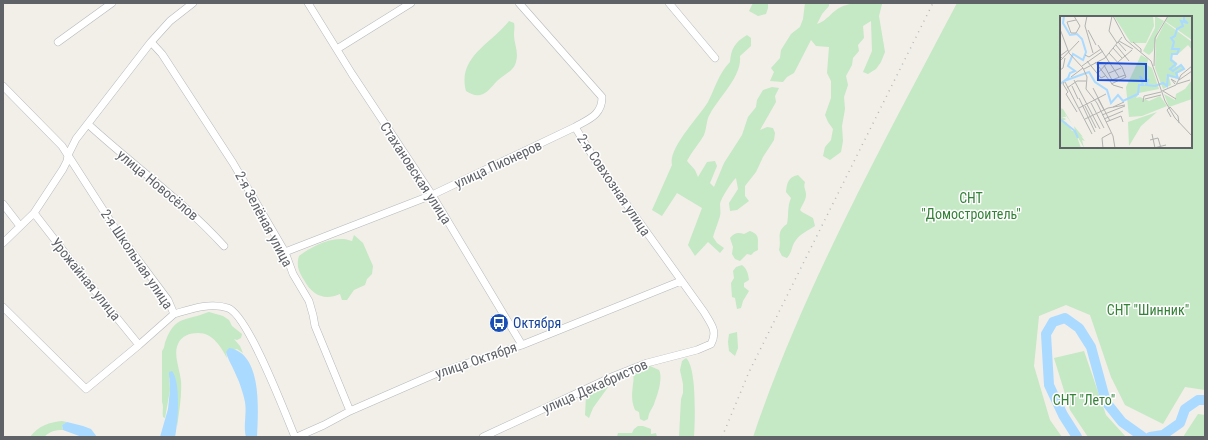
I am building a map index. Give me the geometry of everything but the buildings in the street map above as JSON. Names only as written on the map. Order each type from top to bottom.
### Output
[{"type":"street","points":[[58,42],[112,3]]},
{"type":"street","points":[[3,243],[34,213],[63,169],[76,139],[89,125],[151,42],[170,21],[193,3]]},
{"type":"street","name":"Стахановская улица","points":[[308,3],[432,195],[522,345]]},
{"type":"street","points":[[337,49],[411,3]]},
{"type":"street","name":"2-я Совхозная улица","points":[[519,3],[602,97],[602,106],[596,115],[575,127],[597,163],[704,312],[714,332],[714,337],[711,344]]},
{"type":"street","points":[[669,3],[715,58]]},
{"type":"street","name":"2-я Зелёная улица","points":[[151,42],[171,66],[234,163],[285,252],[293,274],[309,301],[315,326],[350,411]]},
{"type":"street","name":"2-я Школьная улица","points":[[3,86],[54,137],[68,155],[118,232],[168,300],[174,314],[203,306],[217,305],[229,308],[235,312],[251,336],[296,437]]},
{"type":"street","name":"улица Новосёлов","points":[[89,125],[122,155],[203,223],[224,246]]},
{"type":"street","name":"улица Пионеров","points":[[285,252],[432,195],[575,127]]},
{"type":"street","points":[[3,204],[20,226]]},
{"type":"street","name":"Урожайная улица","points":[[34,213],[139,345]]},
{"type":"street","name":"улица Октября","points":[[296,437],[324,425],[350,411],[435,374],[522,345],[681,281]]},
{"type":"street","points":[[3,308],[86,389],[174,314]]},
{"type":"street","name":"улица Декабристов","points":[[483,437],[614,376],[647,363],[697,350],[711,344]]},
{"type":"green space","points":[[862,2],[882,4],[879,16],[885,52],[876,69],[868,74],[863,72],[872,51],[871,21],[863,26],[864,38],[858,45],[859,51],[853,58],[852,65],[846,76],[848,85],[844,97],[845,109],[842,126],[843,141],[841,152],[830,160],[823,156],[825,147],[831,140],[833,129],[825,115],[831,98],[831,81],[827,73],[829,47],[816,46],[811,40],[794,73],[787,77],[783,82],[770,81],[774,72],[771,68],[780,58],[781,50],[791,34],[800,27],[803,19],[805,3],[829,3],[829,6],[822,14],[817,24],[824,21],[845,5]]},
{"type":"green space","points":[[753,3],[768,3],[766,14],[758,16],[749,11]]},
{"type":"green space","name":"СНТ \"Домостроитель\"","points":[[957,3],[1205,3],[1205,390],[1185,387],[1163,424],[1125,405],[1111,377],[1090,315],[1066,305],[1039,316],[1034,366],[1050,420],[1062,437],[753,437],[773,381],[820,270],[873,162]]},
{"type":"green space","points":[[509,21],[514,23],[514,38],[517,55],[515,65],[485,93],[480,95],[471,94],[466,91],[466,69],[477,52]]},
{"type":"green space","points":[[747,35],[751,38],[751,46],[740,56],[740,64],[734,79],[714,107],[708,119],[704,135],[687,161],[695,170],[698,177],[707,162],[715,161],[717,166],[710,183],[714,187],[724,163],[742,135],[748,117],[756,107],[757,100],[763,90],[772,87],[779,88],[775,96],[776,102],[760,130],[767,127],[773,128],[775,133],[774,140],[763,157],[756,172],[745,186],[745,196],[749,201],[737,210],[730,211],[729,203],[738,189],[736,178],[722,198],[720,204],[720,216],[713,237],[717,243],[724,248],[720,253],[708,242],[695,256],[688,245],[702,208],[677,193],[662,216],[652,210],[672,165],[672,158],[679,142],[708,102],[720,76],[730,62],[731,53],[734,46],[739,40]]},
{"type":"green space","points":[[798,175],[805,182],[804,186],[806,195],[805,201],[800,210],[813,218],[815,226],[802,234],[794,242],[787,258],[782,256],[779,250],[780,233],[788,221],[791,198],[786,192],[788,183],[792,177]]},
{"type":"green space","points":[[750,231],[757,236],[758,250],[751,255],[747,254],[740,261],[735,259],[732,254],[733,247],[730,238],[736,233],[744,234]]},
{"type":"green space","points":[[354,235],[363,243],[373,266],[372,274],[367,279],[365,285],[354,290],[347,300],[342,300],[340,294],[324,297],[315,293],[307,285],[299,272],[299,256],[310,248],[331,240],[345,239],[352,241]]},
{"type":"green space","points":[[742,265],[747,271],[749,280],[744,283],[744,287],[749,291],[741,308],[737,309],[735,298],[732,297],[731,283],[734,278],[733,271],[736,267]]},
{"type":"green space","points":[[209,312],[223,316],[229,320],[232,326],[242,334],[241,338],[237,340],[234,339],[240,346],[243,353],[237,349],[226,352],[227,358],[216,341],[208,335],[198,333],[186,336],[179,341],[176,352],[181,387],[177,427],[177,387],[169,377],[170,390],[165,418],[163,417],[162,351],[164,349],[165,341],[174,326],[186,319]]},
{"type":"green space","points":[[737,332],[738,348],[735,356],[729,351],[728,342],[729,334]]},
{"type":"green space","name":"СНТ \"Лето\"","points":[[1084,351],[1106,415],[1126,437],[1088,437],[1070,410],[1054,358]]},
{"type":"green space","points":[[686,358],[690,363],[694,383],[694,437],[679,437],[681,399],[683,393],[680,370],[682,361]]},
{"type":"green space","points":[[650,366],[659,370],[660,381],[654,404],[648,419],[644,421],[640,419],[639,412],[635,410],[633,404],[632,394],[634,371]]},
{"type":"green space","points":[[605,383],[611,383],[593,408],[589,418],[585,415],[586,396],[588,392]]},
{"type":"green space","points":[[1198,414],[1205,415],[1205,437],[1183,437]]},
{"type":"green space","points":[[62,421],[67,422],[62,425],[63,430],[53,431],[44,437],[30,437],[44,425]]},
{"type":"green space","points":[[638,426],[651,429],[651,434],[656,433],[657,437],[617,437],[618,433],[632,433]]},
{"type":"water","points":[[229,348],[240,352],[248,360],[253,372],[258,399],[257,437],[246,437],[245,402],[239,381],[226,352]]},
{"type":"water","points":[[172,371],[175,376],[178,393],[178,413],[175,437],[160,437],[168,409],[170,390],[169,372]]},
{"type":"water","points":[[67,422],[91,429],[97,437],[82,437],[63,430],[62,425]]},
{"type":"waterway","points":[[1077,437],[1063,415],[1049,385],[1046,334],[1053,322],[1065,318],[1079,328],[1091,347],[1106,402],[1122,422],[1143,437]]},
{"type":"waterway","points":[[1150,437],[1163,435],[1180,423],[1185,409],[1198,400],[1205,400]]},
{"type":"railway","points":[[722,437],[749,372],[933,3]]},
{"type":"place","name":"Октября","points":[[499,323]]},
{"type":"park label","name":"СНТ \"Шинник\"","points":[[1148,310]]}]
